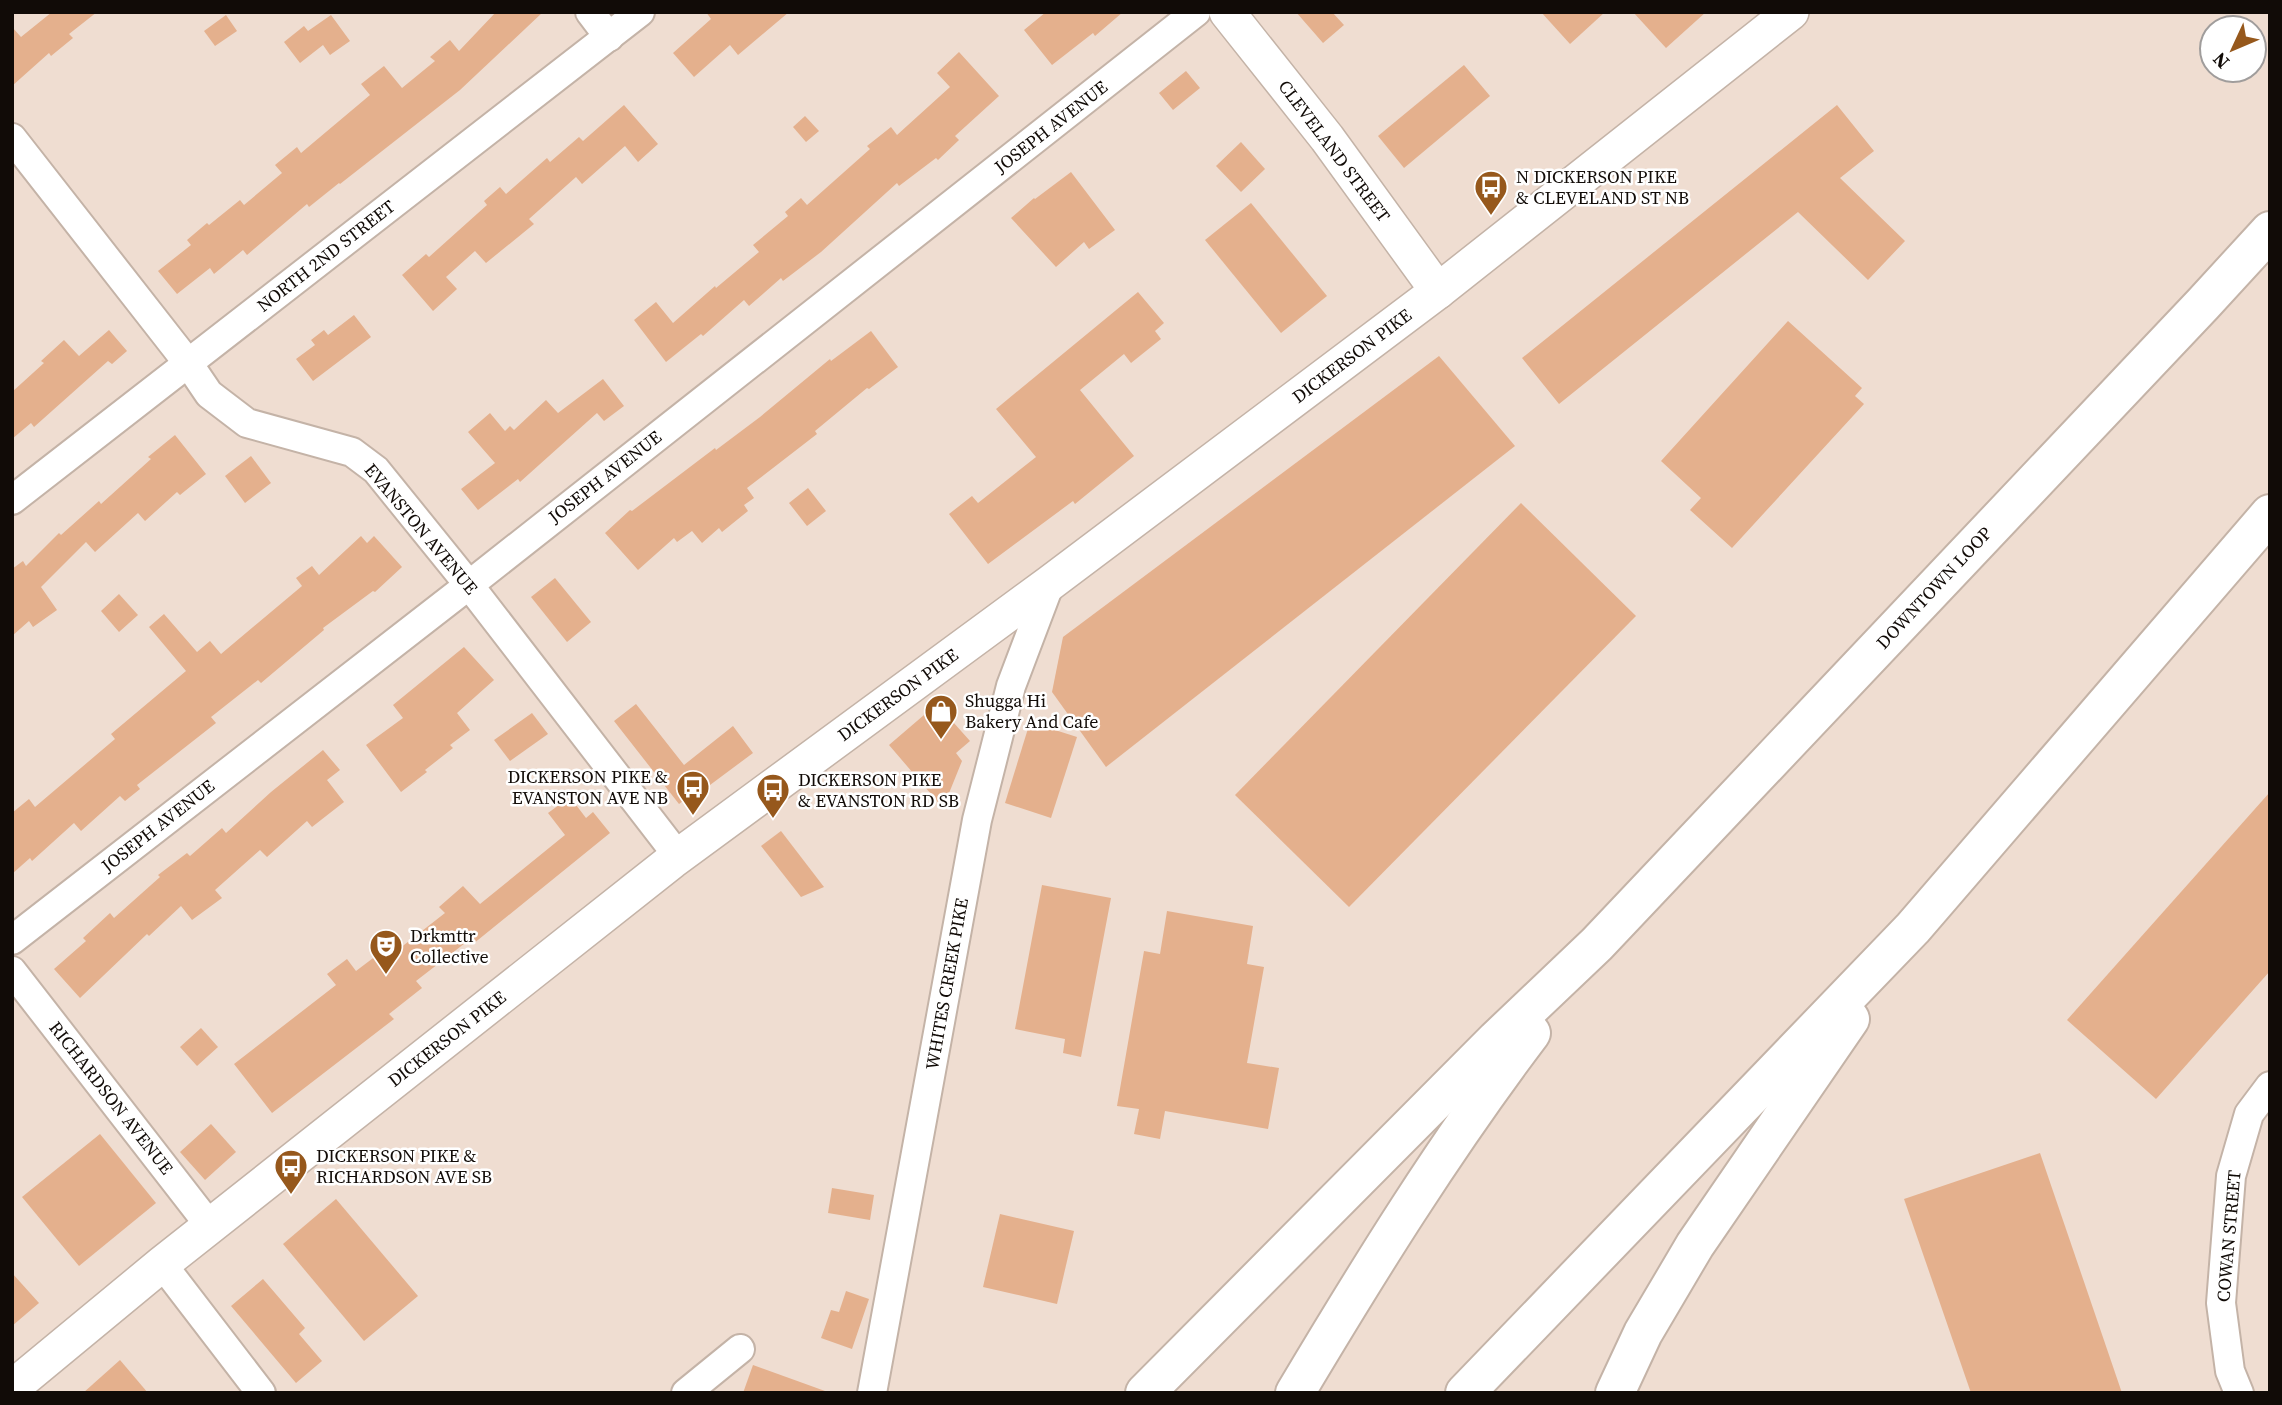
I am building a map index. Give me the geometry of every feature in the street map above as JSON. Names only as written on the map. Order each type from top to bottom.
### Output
[{"type":"highway","name":"DOWNTOWN LOOP","points":[[1597,944],[2270,231]]},
{"type":"highway","points":[[1465,1393],[1913,928],[2270,514]]},
{"type":"highway","points":[[1615,1393],[1643,1333],[1695,1245],[1913,928]]},
{"type":"highway","points":[[1145,1393],[1496,1040],[1597,944]]},
{"type":"highway","points":[[1295,1393],[1387,1240],[1485,1094],[1597,944]]},
{"type":"main road","name":"CLEVELAND STREET","points":[[1227,12],[1327,138],[1437,291]]},
{"type":"main road","name":"DICKERSON PIKE","points":[[12,1388],[162,1264],[678,856],[1050,583],[1437,291],[1791,12]]},
{"type":"street","points":[[590,12],[609,37]]},
{"type":"street","name":"NORTH 2ND STREET","points":[[12,500],[640,12]]},
{"type":"street","name":"JOSEPH AVENUE","points":[[12,940],[1196,12]]},
{"type":"street","name":"EVANSTON AVENUE","points":[[12,138],[188,363],[209,394],[247,423],[352,452],[376,470],[469,584],[678,856]]},
{"type":"street","name":"WHITES CREEK PIKE","points":[[872,1393],[977,820],[1011,687],[1050,583]]},
{"type":"street","name":"RICHARDSON AVENUE","points":[[12,971],[210,1226]]},
{"type":"street","name":"COWAN STREET","points":[[2239,1393],[2230,1371],[2221,1303],[2231,1176],[2249,1114],[2270,1086]]},
{"type":"street","points":[[162,1264],[261,1393]]},
{"type":"street","points":[[686,1393],[740,1349]]},
{"type":"building","points":[[52,12],[97,12],[69,34],[73,38],[51,56],[49,53],[12,86],[12,27],[21,37]]},
{"type":"building","points":[[496,12],[543,12],[460,90],[340,184],[309,207],[307,204],[247,255],[243,250],[214,274],[210,268],[177,294],[158,271],[191,245],[187,240],[207,223],[209,225],[240,200],[244,205],[282,173],[275,165],[297,147],[301,153],[370,95],[361,84],[384,66],[402,88],[435,61],[430,57],[450,40],[459,51]]},
{"type":"building","points":[[706,12],[789,12],[738,55],[730,45],[694,77],[673,53],[711,19]]},
{"type":"building","points":[[1046,12],[1123,12],[1095,36],[1093,33],[1052,65],[1024,30]]},
{"type":"building","points":[[1296,12],[1332,12],[1344,25],[1323,43]]},
{"type":"building","points":[[1541,12],[1605,12],[1570,44]]},
{"type":"building","points":[[1633,12],[1706,12],[1666,48]]},
{"type":"building","points":[[226,15],[237,31],[215,46],[204,31]]},
{"type":"building","points":[[331,15],[350,41],[330,55],[323,45],[300,63],[284,42],[304,26],[308,31]]},
{"type":"building","points":[[959,52],[999,96],[955,136],[959,140],[938,160],[936,158],[899,186],[897,183],[821,252],[783,281],[781,278],[749,306],[744,300],[703,336],[701,334],[666,362],[634,320],[656,302],[673,323],[715,286],[716,288],[759,252],[753,245],[788,216],[785,212],[801,198],[807,205],[870,149],[867,146],[891,127],[897,135],[950,87],[937,73]]},
{"type":"building","points":[[1464,65],[1490,96],[1404,168],[1378,136]]},
{"type":"building","points":[[1186,71],[1200,88],[1173,110],[1159,93]]},
{"type":"building","points":[[624,105],[658,144],[638,162],[625,146],[582,184],[576,177],[529,219],[534,224],[486,263],[475,251],[446,277],[457,289],[433,311],[402,275],[426,254],[429,257],[487,205],[484,201],[500,187],[506,194],[547,158],[550,162],[579,137],[583,141]]},
{"type":"building","points":[[1837,105],[1874,151],[1840,178],[1905,241],[1868,280],[1798,212],[1559,404],[1522,358]]},
{"type":"building","points":[[805,116],[819,131],[806,142],[793,127]]},
{"type":"building","points":[[1241,142],[1265,169],[1241,192],[1216,166]]},
{"type":"building","points":[[1071,172],[1115,230],[1089,249],[1084,242],[1056,267],[1011,218]]},
{"type":"building","points":[[1251,203],[1327,296],[1281,333],[1205,240]]},
{"type":"building","points":[[1138,292],[1164,323],[1155,331],[1161,339],[1131,363],[1124,354],[1080,390],[1134,456],[1075,504],[1073,501],[988,564],[949,514],[972,496],[978,503],[1036,457],[996,409]]},
{"type":"building","points":[[354,315],[371,337],[313,381],[296,359],[315,345],[311,340],[324,330],[328,335]]},
{"type":"building","points":[[1788,321],[1862,388],[1855,396],[1864,404],[1732,548],[1690,510],[1701,498],[1661,461]]},
{"type":"building","points":[[109,330],[127,351],[112,364],[108,361],[34,427],[31,423],[12,439],[12,392],[44,363],[41,361],[64,340],[79,356]]},
{"type":"building","points":[[871,331],[898,367],[867,388],[815,431],[817,434],[747,488],[754,498],[744,505],[748,511],[722,532],[719,528],[702,543],[692,531],[677,542],[674,538],[638,570],[605,533],[630,510],[715,448],[716,450],[830,359],[831,361]]},
{"type":"building","points":[[1439,356],[1515,446],[1106,767],[1052,692],[1063,637]]},
{"type":"building","points":[[603,379],[624,406],[604,421],[597,413],[520,482],[518,479],[478,510],[461,489],[495,463],[468,432],[490,413],[505,431],[510,426],[514,430],[546,400],[558,413]]},
{"type":"building","points":[[175,435],[206,474],[180,495],[177,492],[145,521],[138,513],[95,552],[86,542],[41,587],[57,610],[33,627],[29,621],[12,636],[12,569],[23,561],[26,566],[59,533],[61,535],[99,501],[101,504],[151,459],[148,457]]},
{"type":"building","points":[[251,456],[271,483],[245,503],[225,476]]},
{"type":"building","points":[[808,488],[826,511],[807,526],[789,503]]},
{"type":"building","points":[[1521,503],[1636,616],[1349,907],[1235,795]]},
{"type":"building","points":[[361,536],[367,543],[374,536],[402,567],[375,592],[323,628],[324,630],[261,683],[258,680],[211,717],[216,723],[137,785],[140,789],[125,801],[120,796],[81,831],[74,823],[32,861],[30,858],[12,874],[12,813],[29,799],[35,807],[115,739],[111,734],[186,671],[149,627],[164,614],[197,652],[210,641],[221,654],[302,586],[296,578],[312,566],[319,575]]},
{"type":"building","points":[[555,578],[591,622],[567,642],[531,597]]},
{"type":"building","points":[[119,594],[138,615],[119,632],[101,611]]},
{"type":"building","points":[[464,647],[494,680],[457,713],[470,730],[450,745],[453,748],[425,770],[427,772],[401,792],[366,745],[403,718],[393,705]]},
{"type":"building","points":[[636,704],[684,765],[733,726],[753,753],[679,804],[614,721]]},
{"type":"building","points":[[532,713],[548,734],[510,761],[494,740]]},
{"type":"building","points":[[945,713],[970,741],[956,753],[962,761],[943,808],[889,745],[924,715],[932,724]]},
{"type":"building","points":[[1030,722],[1077,737],[1051,818],[1005,803]]},
{"type":"building","points":[[323,750],[340,770],[327,780],[344,802],[312,827],[307,821],[267,857],[260,850],[215,890],[222,898],[192,920],[181,906],[149,936],[147,934],[80,998],[54,969],[86,941],[83,938],[110,913],[114,918],[160,877],[158,875],[187,853],[190,856],[222,828],[226,833]]},
{"type":"building","points":[[2270,792],[2270,971],[2156,1099],[2067,1020]]},
{"type":"building","points":[[570,797],[586,818],[593,812],[610,833],[473,944],[469,940],[416,981],[422,988],[389,1014],[394,1019],[272,1113],[234,1064],[336,985],[327,974],[347,959],[356,971],[389,946],[395,952],[445,913],[439,907],[463,886],[480,904],[565,835],[548,813]]},
{"type":"building","points":[[781,831],[824,887],[801,897],[761,846]]},
{"type":"building","points":[[1042,885],[1111,898],[1081,1057],[1063,1053],[1065,1039],[1015,1029]]},
{"type":"building","points":[[1167,911],[1253,926],[1247,964],[1264,967],[1247,1063],[1279,1068],[1268,1129],[1165,1111],[1160,1139],[1134,1134],[1139,1109],[1117,1106],[1144,951],[1160,954]]},
{"type":"building","points":[[201,1028],[218,1047],[197,1066],[180,1047]]},
{"type":"building","points":[[211,1124],[236,1152],[205,1180],[180,1152]]},
{"type":"building","points":[[100,1134],[156,1203],[79,1266],[22,1197]]},
{"type":"building","points":[[2040,1153],[2122,1393],[1971,1393],[1904,1199]]},
{"type":"building","points":[[832,1188],[874,1195],[870,1220],[828,1213]]},
{"type":"building","points":[[336,1199],[418,1296],[364,1341],[283,1244]]},
{"type":"building","points":[[1000,1214],[1074,1231],[1057,1304],[983,1287]]},
{"type":"building","points":[[12,1273],[39,1303],[12,1326]]},
{"type":"building","points":[[263,1279],[305,1328],[299,1334],[322,1361],[296,1383],[231,1306]]},
{"type":"building","points":[[846,1291],[869,1299],[852,1349],[821,1338],[831,1310],[839,1312]]},
{"type":"building","points":[[120,1360],[148,1393],[83,1393]]},
{"type":"building","points":[[753,1365],[825,1391],[743,1393]]},
{"type":"place","name":"N DICKERSON PIKE & CLEVELAND ST NB","points":[[1491,217]]},
{"type":"place","name":"Shugga Hi Bakery And Cafe","points":[[941,741]]},
{"type":"place","name":"DICKERSON PIKE & EVANSTON AVE NB","points":[[693,817]]},
{"type":"place","name":"DICKERSON PIKE & EVANSTON RD SB","points":[[773,820]]},
{"type":"place","name":"Drkmttr Collective","points":[[386,976]]},
{"type":"place","name":"DICKERSON PIKE & RICHARDSON AVE SB","points":[[291,1196]]}]
